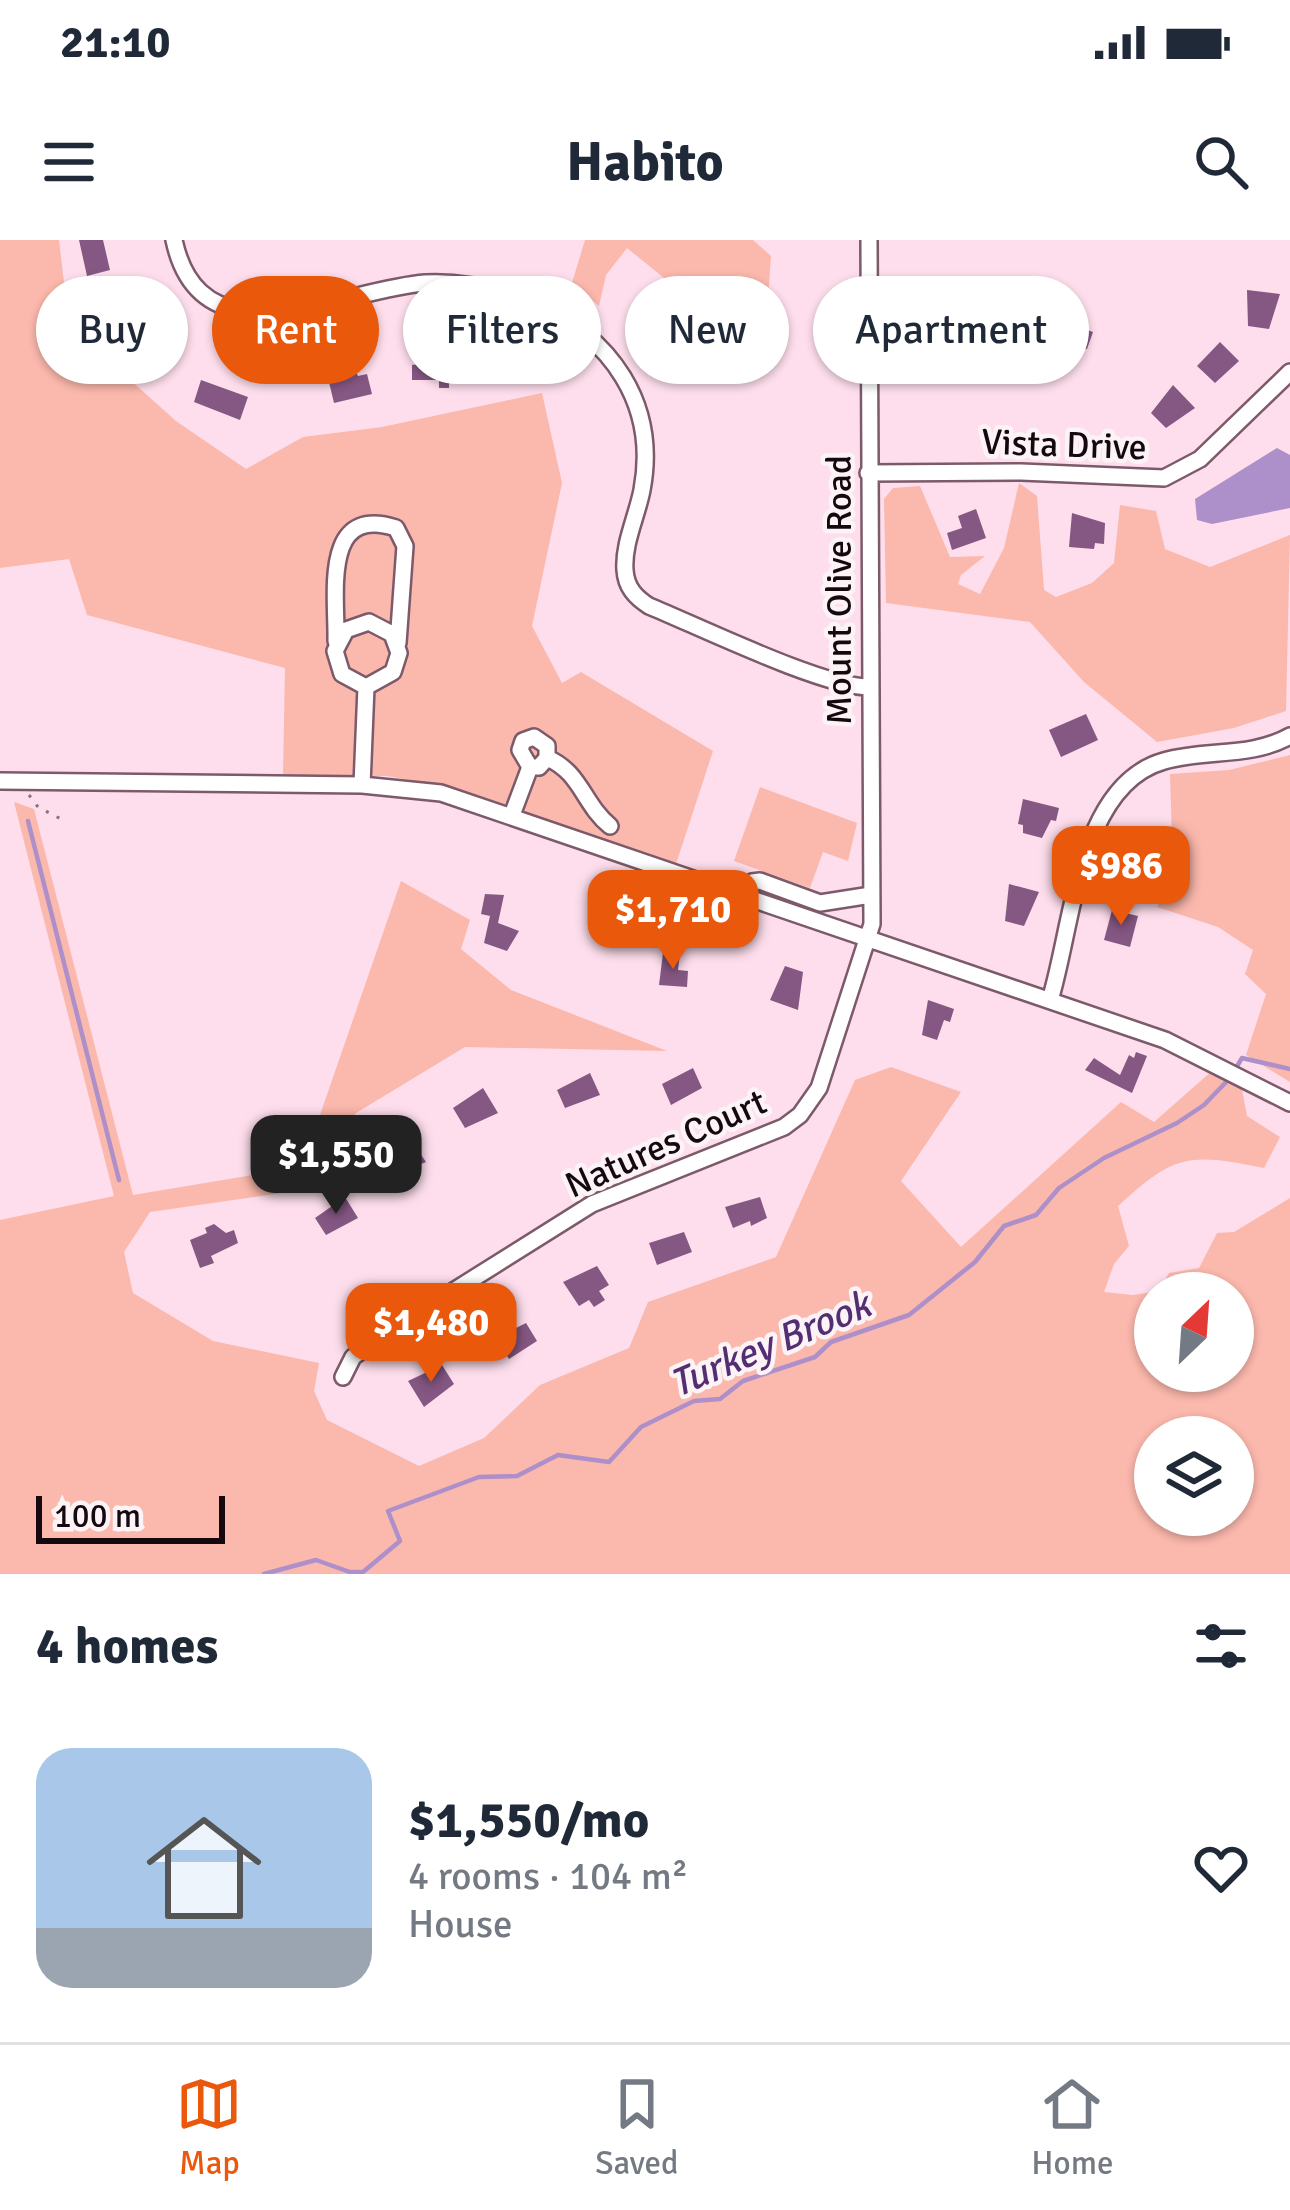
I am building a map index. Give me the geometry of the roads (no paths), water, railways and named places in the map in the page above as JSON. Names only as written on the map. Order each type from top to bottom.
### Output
[{"type":"street","points":[[174,240],[182,266],[196,286],[216,303],[244,314],[275,314],[376,290],[441,283],[520,299],[584,332],[616,364],[643,421],[647,462],[624,565],[634,594],[649,606],[770,655],[851,686],[869,686]]},
{"type":"street","name":"Mount Olive Road","points":[[869,240],[870,939]]},
{"type":"street","name":"Vista Drive","points":[[868,473],[1164,478],[1200,459],[1290,373]]},
{"type":"street","points":[[373,525],[396,528],[405,546],[393,672],[366,687],[342,674],[336,642],[340,543],[353,528],[373,525]]},
{"type":"street","points":[[336,642],[352,627],[369,622],[386,628],[398,643]]},
{"type":"street","points":[[362,785],[366,687]]},
{"type":"street","points":[[1050,1000],[1096,821],[1118,787],[1166,760],[1259,749],[1290,736]]},
{"type":"street","points":[[534,737],[545,743],[547,758],[539,767],[530,767],[520,758],[525,740],[534,737]]},
{"type":"street","points":[[547,758],[573,772],[587,803],[610,826]]},
{"type":"street","points":[[512,815],[530,767]]},
{"type":"street","points":[[0,781],[362,785],[440,793],[1050,1000],[1220,1065],[1290,1103]]},
{"type":"street","points":[[744,894],[752,882],[760,881],[820,903],[872,895]]},
{"type":"street","name":"Natures Court","points":[[343,1377],[353,1358],[385,1334],[592,1204],[793,1121],[819,1088],[870,939]]},
{"type":"waterway","points":[[28,821],[119,1180]]},
{"type":"waterway","name":"Turkey Brook","points":[[1236,1068],[1242,1058],[1290,1069]]},
{"type":"waterway","name":"Turkey Brook","points":[[264,1574],[316,1560],[363,1572],[400,1541],[388,1511],[479,1477],[517,1476],[558,1455],[609,1462],[641,1427],[694,1401],[720,1399],[743,1381],[815,1357],[831,1342],[909,1315],[975,1262],[1004,1226],[1036,1215],[1059,1188],[1104,1158],[1177,1123],[1204,1105],[1230,1078]]}]
